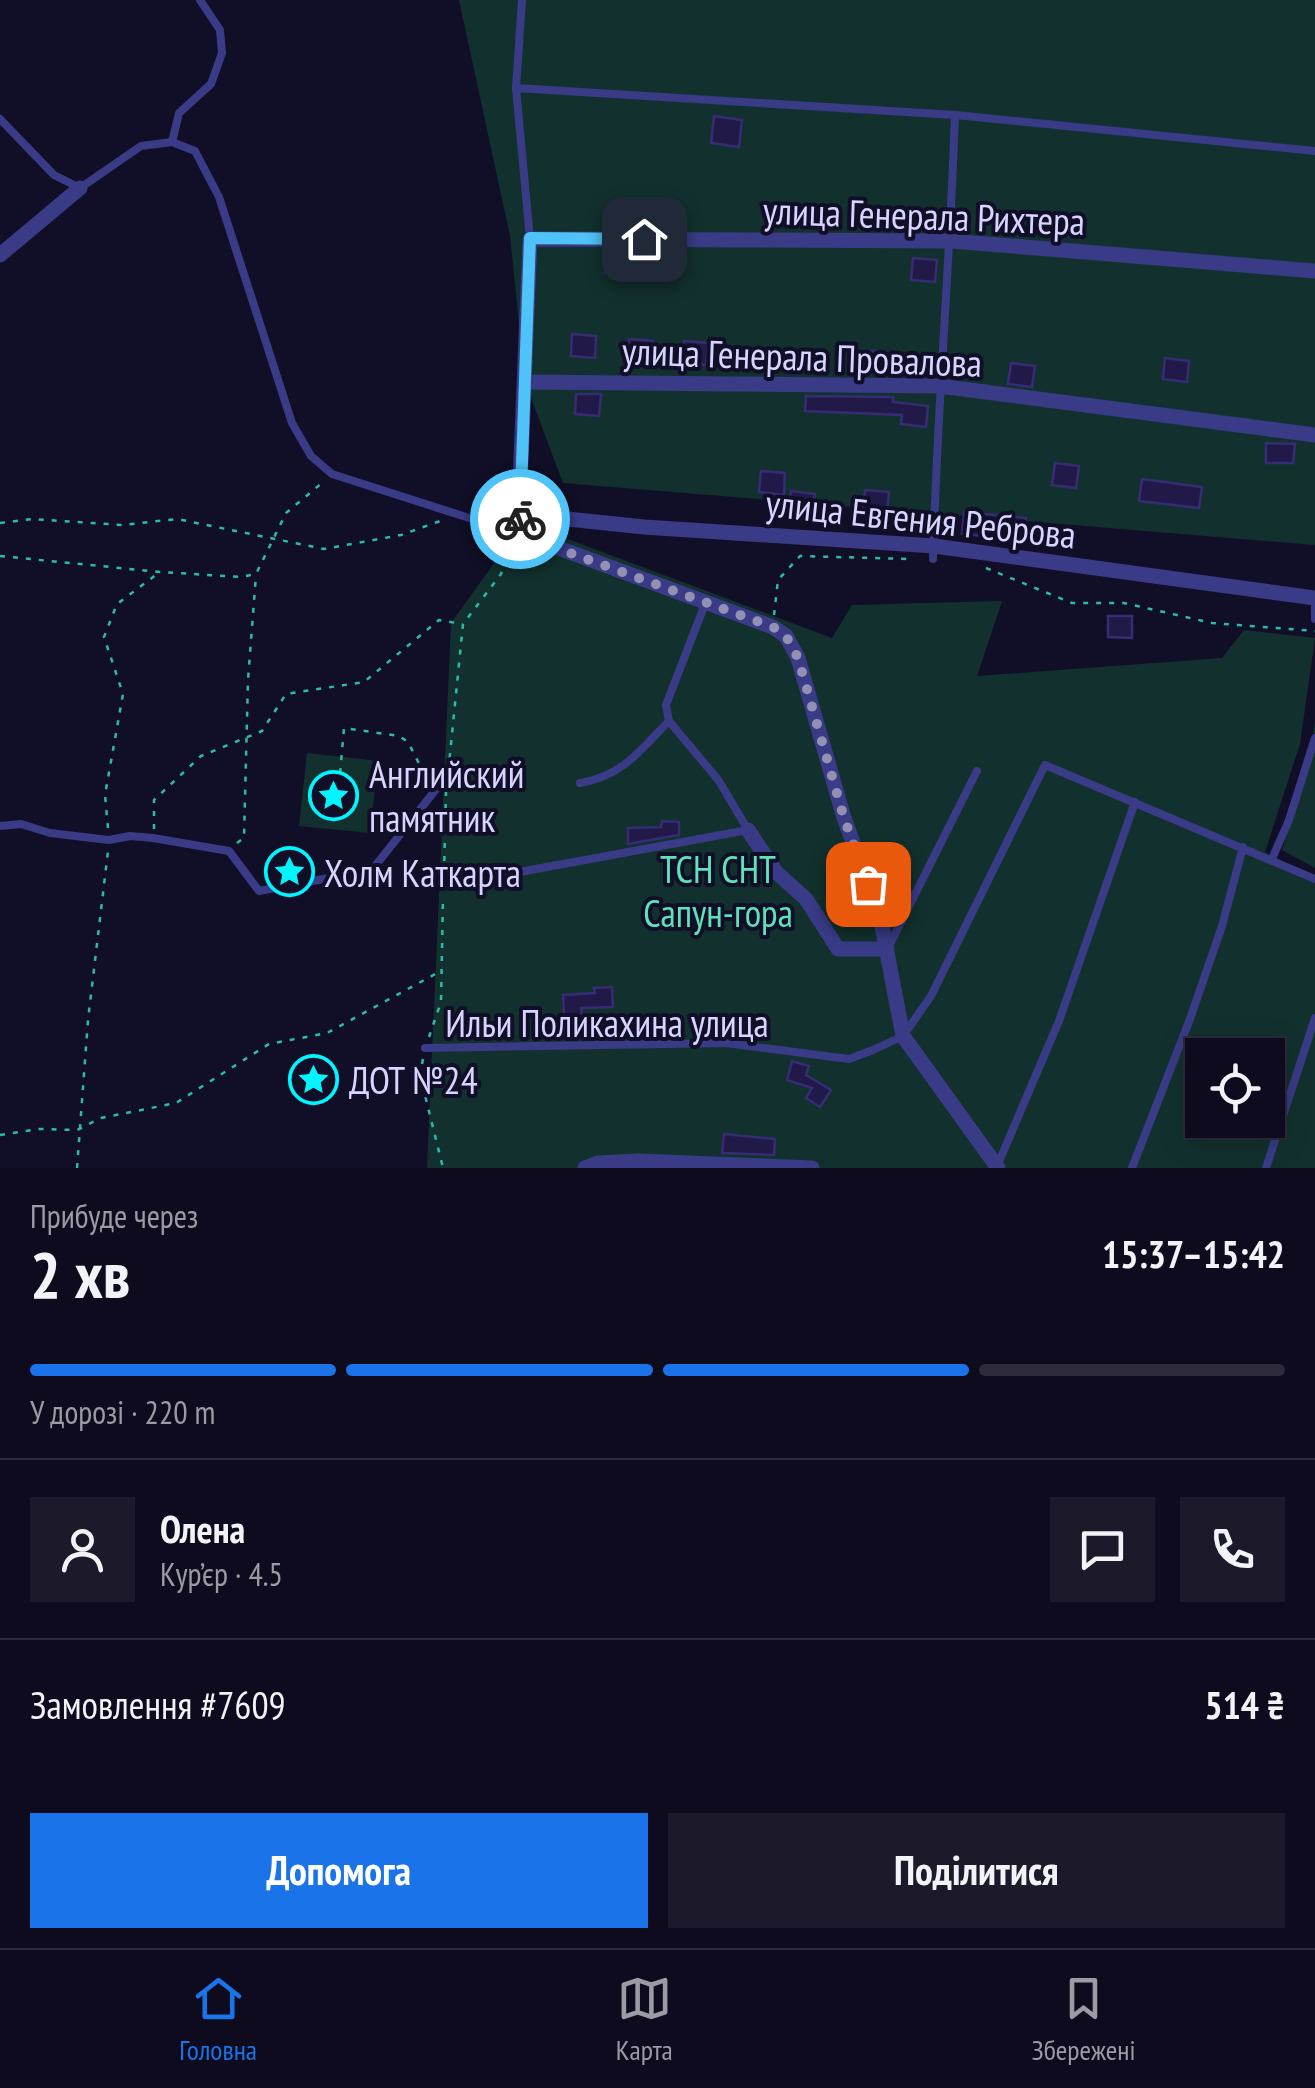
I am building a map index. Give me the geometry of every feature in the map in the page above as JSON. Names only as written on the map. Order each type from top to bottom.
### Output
[{"type":"street","points":[[0,255],[80,188]]},
{"type":"street","name":"улица Генерала Рихтера","points":[[530,238],[951,242],[1315,272]]},
{"type":"street","points":[[530,238],[518,534],[706,600],[786,636],[798,658],[844,818],[880,916],[903,1036],[998,1166]]},
{"type":"street","name":"улица Генерала Провалова","points":[[526,382],[939,386],[1315,435]]},
{"type":"street","name":"улица Евгения Реброва","points":[[520,514],[933,552],[1315,598]]},
{"type":"street","points":[[748,830],[776,872],[806,899],[838,949],[887,949]]},
{"type":"street","points":[[584,1168],[598,1163],[812,1168]]},
{"type":"lane","points":[[172,142],[179,113],[210,84],[222,53],[220,30],[200,0]]},
{"type":"lane","points":[[522,0],[516,88],[530,238]]},
{"type":"lane","points":[[516,88],[955,115],[1315,152]]},
{"type":"lane","points":[[933,552],[955,115]]},
{"type":"lane","points":[[0,119],[54,175],[80,188],[142,146],[172,142],[195,151],[218,197],[292,423],[311,456],[332,474],[518,534]]},
{"type":"lane","points":[[443,886],[748,830],[718,781],[668,722],[666,705],[706,600]]},
{"type":"lane","points":[[1315,606],[1315,619]]},
{"type":"lane","points":[[580,782],[601,779],[621,769],[668,722]]},
{"type":"lane","points":[[1272,859],[1315,738]]},
{"type":"lane","points":[[903,1036],[931,996],[972,918],[1045,765],[1315,879]]},
{"type":"lane","points":[[887,949],[977,771]]},
{"type":"lane","points":[[0,826],[21,824],[50,834],[110,840],[130,836],[153,838],[229,851],[259,891],[372,870],[441,789]]},
{"type":"lane","points":[[998,1166],[1059,1021],[1135,802]]},
{"type":"lane","points":[[1132,1168],[1190,1020],[1222,926],[1243,846]]},
{"type":"lane","points":[[1266,1168],[1315,1018]]},
{"type":"lane","name":"Ильи Поликахина улица","points":[[425,1048],[726,1044],[849,1059],[903,1036]]},
{"type":"path","points":[[229,851],[244,838],[256,574],[286,513],[332,474]]},
{"type":"path","points":[[0,524],[32,520],[122,526],[177,519],[324,549],[401,534],[458,514]]},
{"type":"path","points":[[442,1168],[420,1075],[441,1002],[441,789],[463,624],[501,574],[518,534]]},
{"type":"path","points":[[773,627],[778,580],[800,556],[933,552]]},
{"type":"path","points":[[0,556],[160,572],[241,577],[256,574]]},
{"type":"path","points":[[978,564],[1072,603],[1124,603],[1212,623],[1315,631]]},
{"type":"path","points":[[77,1168],[110,840],[105,795],[123,694],[104,637],[118,604],[160,572]]},
{"type":"path","points":[[153,838],[154,800],[201,756],[262,731],[286,694],[364,682],[439,620],[463,624]]},
{"type":"path","points":[[339,786],[344,728],[399,736],[408,742],[431,786],[441,789]]},
{"type":"path","points":[[0,1134],[78,1130],[100,1118],[176,1103],[268,1044],[328,1034],[441,971]]},
{"type":"green space","points":[[459,0],[1315,0],[1315,545],[563,483],[525,382],[510,236]]},
{"type":"green space","name":"ТСН СНТ Сапун-гора","points":[[541,529],[832,638],[852,605],[1002,601],[977,676],[1222,658],[1244,630],[1315,638],[1300,744],[1265,852],[1315,879],[1315,1168],[427,1168],[451,623],[508,544]]},
{"type":"green space","points":[[1315,719],[1315,868],[1282,850],[1312,748]]},
{"type":"green space","points":[[307,753],[378,761],[370,833],[299,826]]},
{"type":"building","points":[[714,116],[742,120],[739,147],[711,143]]},
{"type":"building","points":[[1058,215],[1084,218],[1082,237],[1056,234]]},
{"type":"building","points":[[607,251],[631,253],[629,275],[605,273]]},
{"type":"building","points":[[913,258],[937,260],[935,282],[911,280]]},
{"type":"building","points":[[572,334],[596,336],[595,358],[571,356]]},
{"type":"building","points":[[629,339],[653,341],[651,363],[627,361]]},
{"type":"building","points":[[684,341],[708,343],[706,365],[682,363]]},
{"type":"building","points":[[868,351],[892,353],[891,374],[867,373]]},
{"type":"building","points":[[1165,358],[1189,361],[1187,382],[1163,379]]},
{"type":"building","points":[[1011,363],[1035,366],[1032,387],[1008,384]]},
{"type":"building","points":[[576,394],[601,394],[599,416],[575,414]]},
{"type":"building","points":[[806,396],[893,397],[893,402],[928,406],[926,427],[901,424],[902,415],[805,411]]},
{"type":"building","points":[[1266,443],[1295,444],[1293,463],[1266,463]]},
{"type":"building","points":[[1055,463],[1079,466],[1076,488],[1052,485]]},
{"type":"building","points":[[761,471],[785,473],[784,495],[759,492]]},
{"type":"building","points":[[1142,479],[1202,487],[1199,508],[1139,501]]},
{"type":"building","points":[[865,490],[889,492],[887,514],[863,511]]},
{"type":"building","points":[[791,491],[815,494],[812,515],[788,513]]},
{"type":"building","points":[[964,512],[1026,518],[1023,540],[962,534]]},
{"type":"building","points":[[1108,616],[1132,616],[1132,638],[1108,637]]},
{"type":"building","points":[[662,821],[679,822],[679,835],[628,844],[628,828],[661,827]]},
{"type":"building","points":[[612,987],[613,1007],[581,1008],[582,1014],[564,1015],[563,995],[595,993],[594,988]]},
{"type":"building","points":[[792,1061],[809,1066],[806,1075],[831,1090],[820,1107],[806,1098],[812,1088],[787,1080]]},
{"type":"building","points":[[724,1134],[775,1139],[774,1155],[722,1153]]},
{"type":"way so far","points":[[520,519],[518,534],[706,600],[786,636],[798,658],[844,818],[868,884]]},
{"type":"place","name":"Английский памятник","points":[[334,795]]},
{"type":"place","name":"Холм Каткарта","points":[[289,872]]},
{"type":"place","name":"ДОТ №24","points":[[314,1079]]},
{"type":"route","points":[[520,519],[530,238],[644,239]]}]
